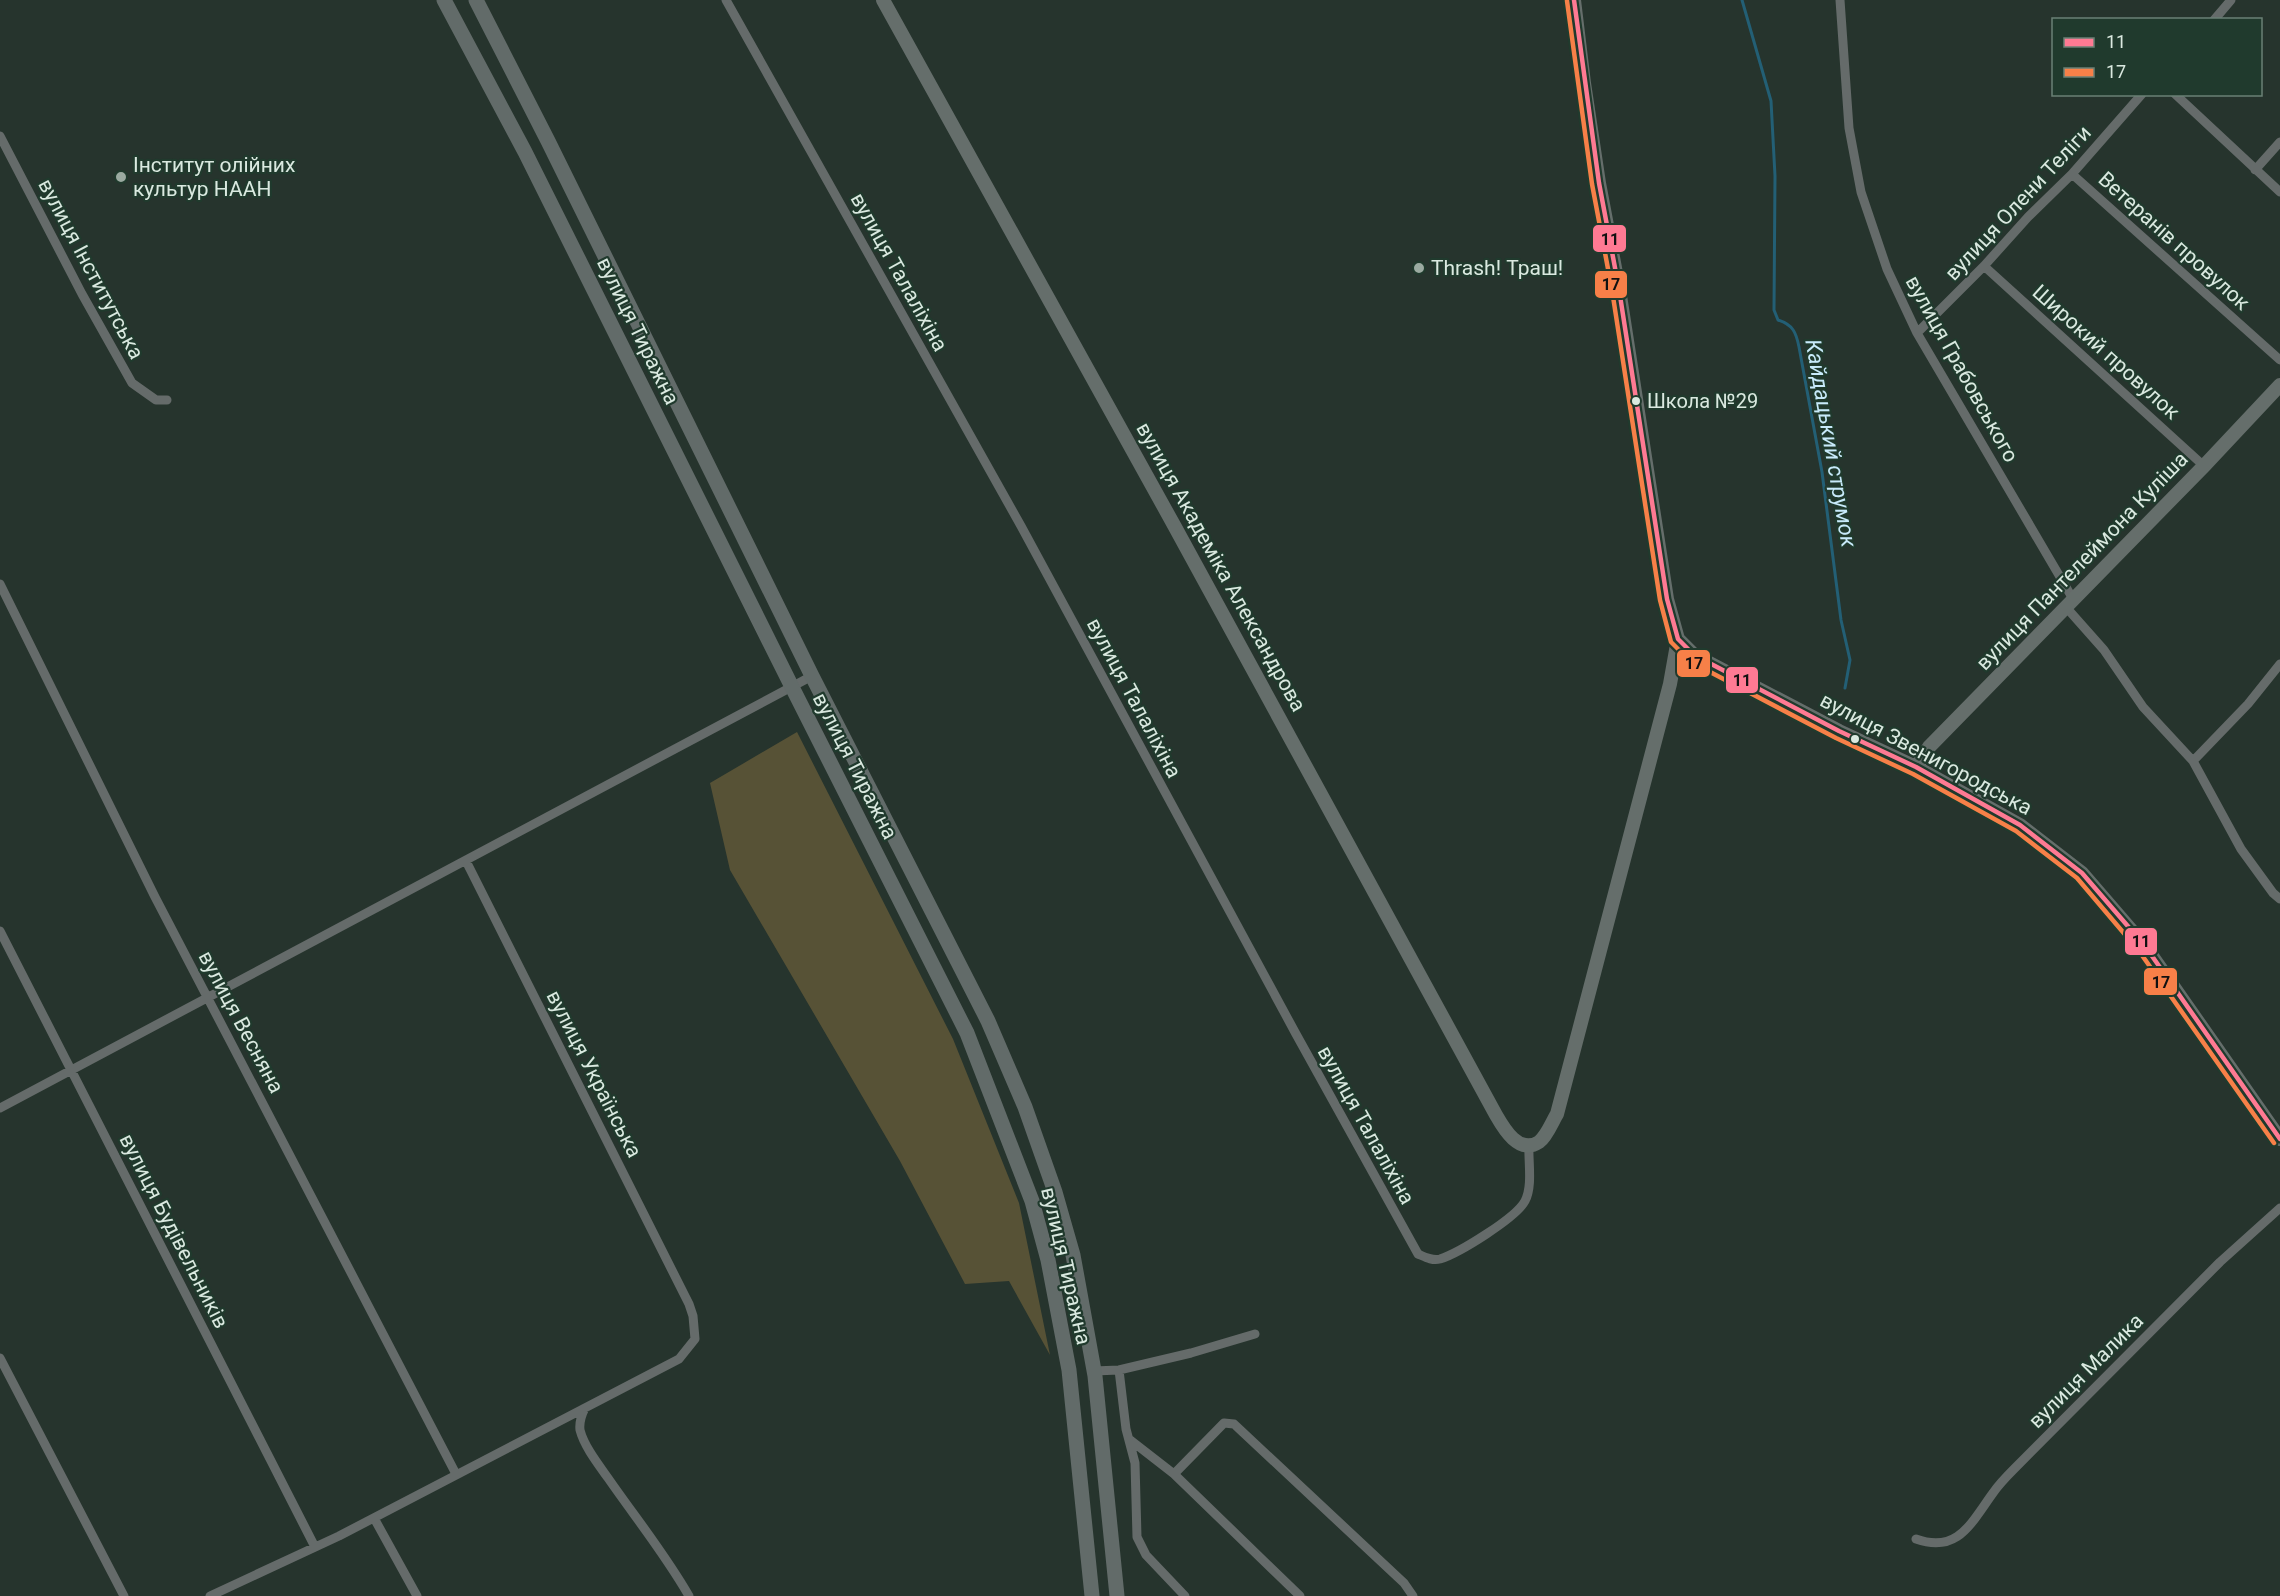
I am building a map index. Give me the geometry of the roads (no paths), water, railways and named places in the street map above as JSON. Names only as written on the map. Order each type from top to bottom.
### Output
[{"type":"main road","name":"вулиця Тиражна","points":[[444,0],[531,163],[967,1033],[1032,1202],[1048,1260],[1069,1370],[1092,1596]]},
{"type":"main road","name":"вулиця Тиражна","points":[[476,0],[812,676],[988,1021],[1025,1107],[1055,1192],[1073,1255],[1094,1371],[1117,1596]]},
{"type":"main road","points":[[1069,1370],[1094,1371]]},
{"type":"street","name":"вулиця Талаліхіна","points":[[726,0],[1010,506],[1418,1254],[1428,1259],[1438,1260],[1494,1228],[1515,1212],[1524,1202],[1528,1192],[1529,1144]]},
{"type":"street","name":"вулиця Академіка Александрова","points":[[883,0],[1175,526],[1496,1115],[1510,1138],[1520,1144],[1529,1144]]},
{"type":"street","points":[[1529,1144],[1539,1142],[1557,1114],[1670,684],[1678,639],[1667,598],[1619,289],[1585,94],[1574,0]]},
{"type":"street","name":"вулиця Грабовського","points":[[1840,0],[1849,128],[1861,192],[1887,269],[1917,333],[2069,602],[2143,707],[2193,761],[2241,849],[2273,893],[2280,899]]},
{"type":"street","points":[[2216,18],[2230,0]]},
{"type":"street","name":"вулиця Олени Теліги","points":[[1917,333],[2072,174],[2140,96]]},
{"type":"street","points":[[2177,96],[2280,192]]},
{"type":"street","name":"вулиця Інститутська","points":[[0,136],[82,294],[132,383],[156,400],[166,400]]},
{"type":"street","points":[[2255,170],[2280,142]]},
{"type":"street","name":"Ветеранів провулок","points":[[2072,174],[2280,360]]},
{"type":"street","name":"Широкий провулок","points":[[1984,266],[2204,466]]},
{"type":"street","name":"вулиця Пантелеймона Куліша","points":[[1916,767],[1929,747],[2204,466],[2280,385]]},
{"type":"street","name":"вулиця Весняна","points":[[0,584],[155,897],[456,1474]]},
{"type":"street","name":"вулиця Звенигородська","points":[[1678,639],[1694,655],[1839,731],[1916,767],[2020,825],[2082,873],[2145,946],[2280,1139]]},
{"type":"street","points":[[2193,761],[2248,704],[2280,664]]},
{"type":"street","points":[[0,1108],[812,676]]},
{"type":"street","name":"вулиця Українська","points":[[210,1596],[374,1518],[679,1359],[695,1339],[693,1316],[689,1304],[466,861]]},
{"type":"street","name":"вулиця Будівельників","points":[[0,932],[315,1547]]},
{"type":"street","name":"вулиця Малика","points":[[1916,1539],[1936,1544],[1946,1543],[1959,1537],[1976,1518],[1994,1491],[2015,1468],[2220,1262],[2280,1208]]},
{"type":"street","points":[[1094,1371],[1119,1370],[1191,1353],[1255,1334]]},
{"type":"street","points":[[0,1358],[124,1596]]},
{"type":"street","points":[[1119,1370],[1135,1463],[1137,1537],[1146,1555],[1183,1595]]},
{"type":"street","points":[[585,1408],[581,1415],[580,1426],[586,1444],[677,1575],[689,1596]]},
{"type":"street","points":[[1174,1474],[1224,1423],[1234,1424],[1407,1586],[1413,1596]]},
{"type":"street","points":[[1129,1438],[1174,1474],[1300,1596]]},
{"type":"street","points":[[374,1518],[417,1596]]},
{"type":"waterway","name":"Кайдацький струмок","points":[[1742,0],[1771,101],[1775,176],[1774,310],[1778,320],[1793,330],[1799,347],[1822,472],[1841,620],[1850,660],[1845,688]]},
{"type":"place","name":"Інститут олійних культур НААН","points":[[121,177]]},
{"type":"place","name":"Thrash! Траш!","points":[[1419,268]]},
{"type":"place","name":"Школа №29","points":[[1636,401]]}]
